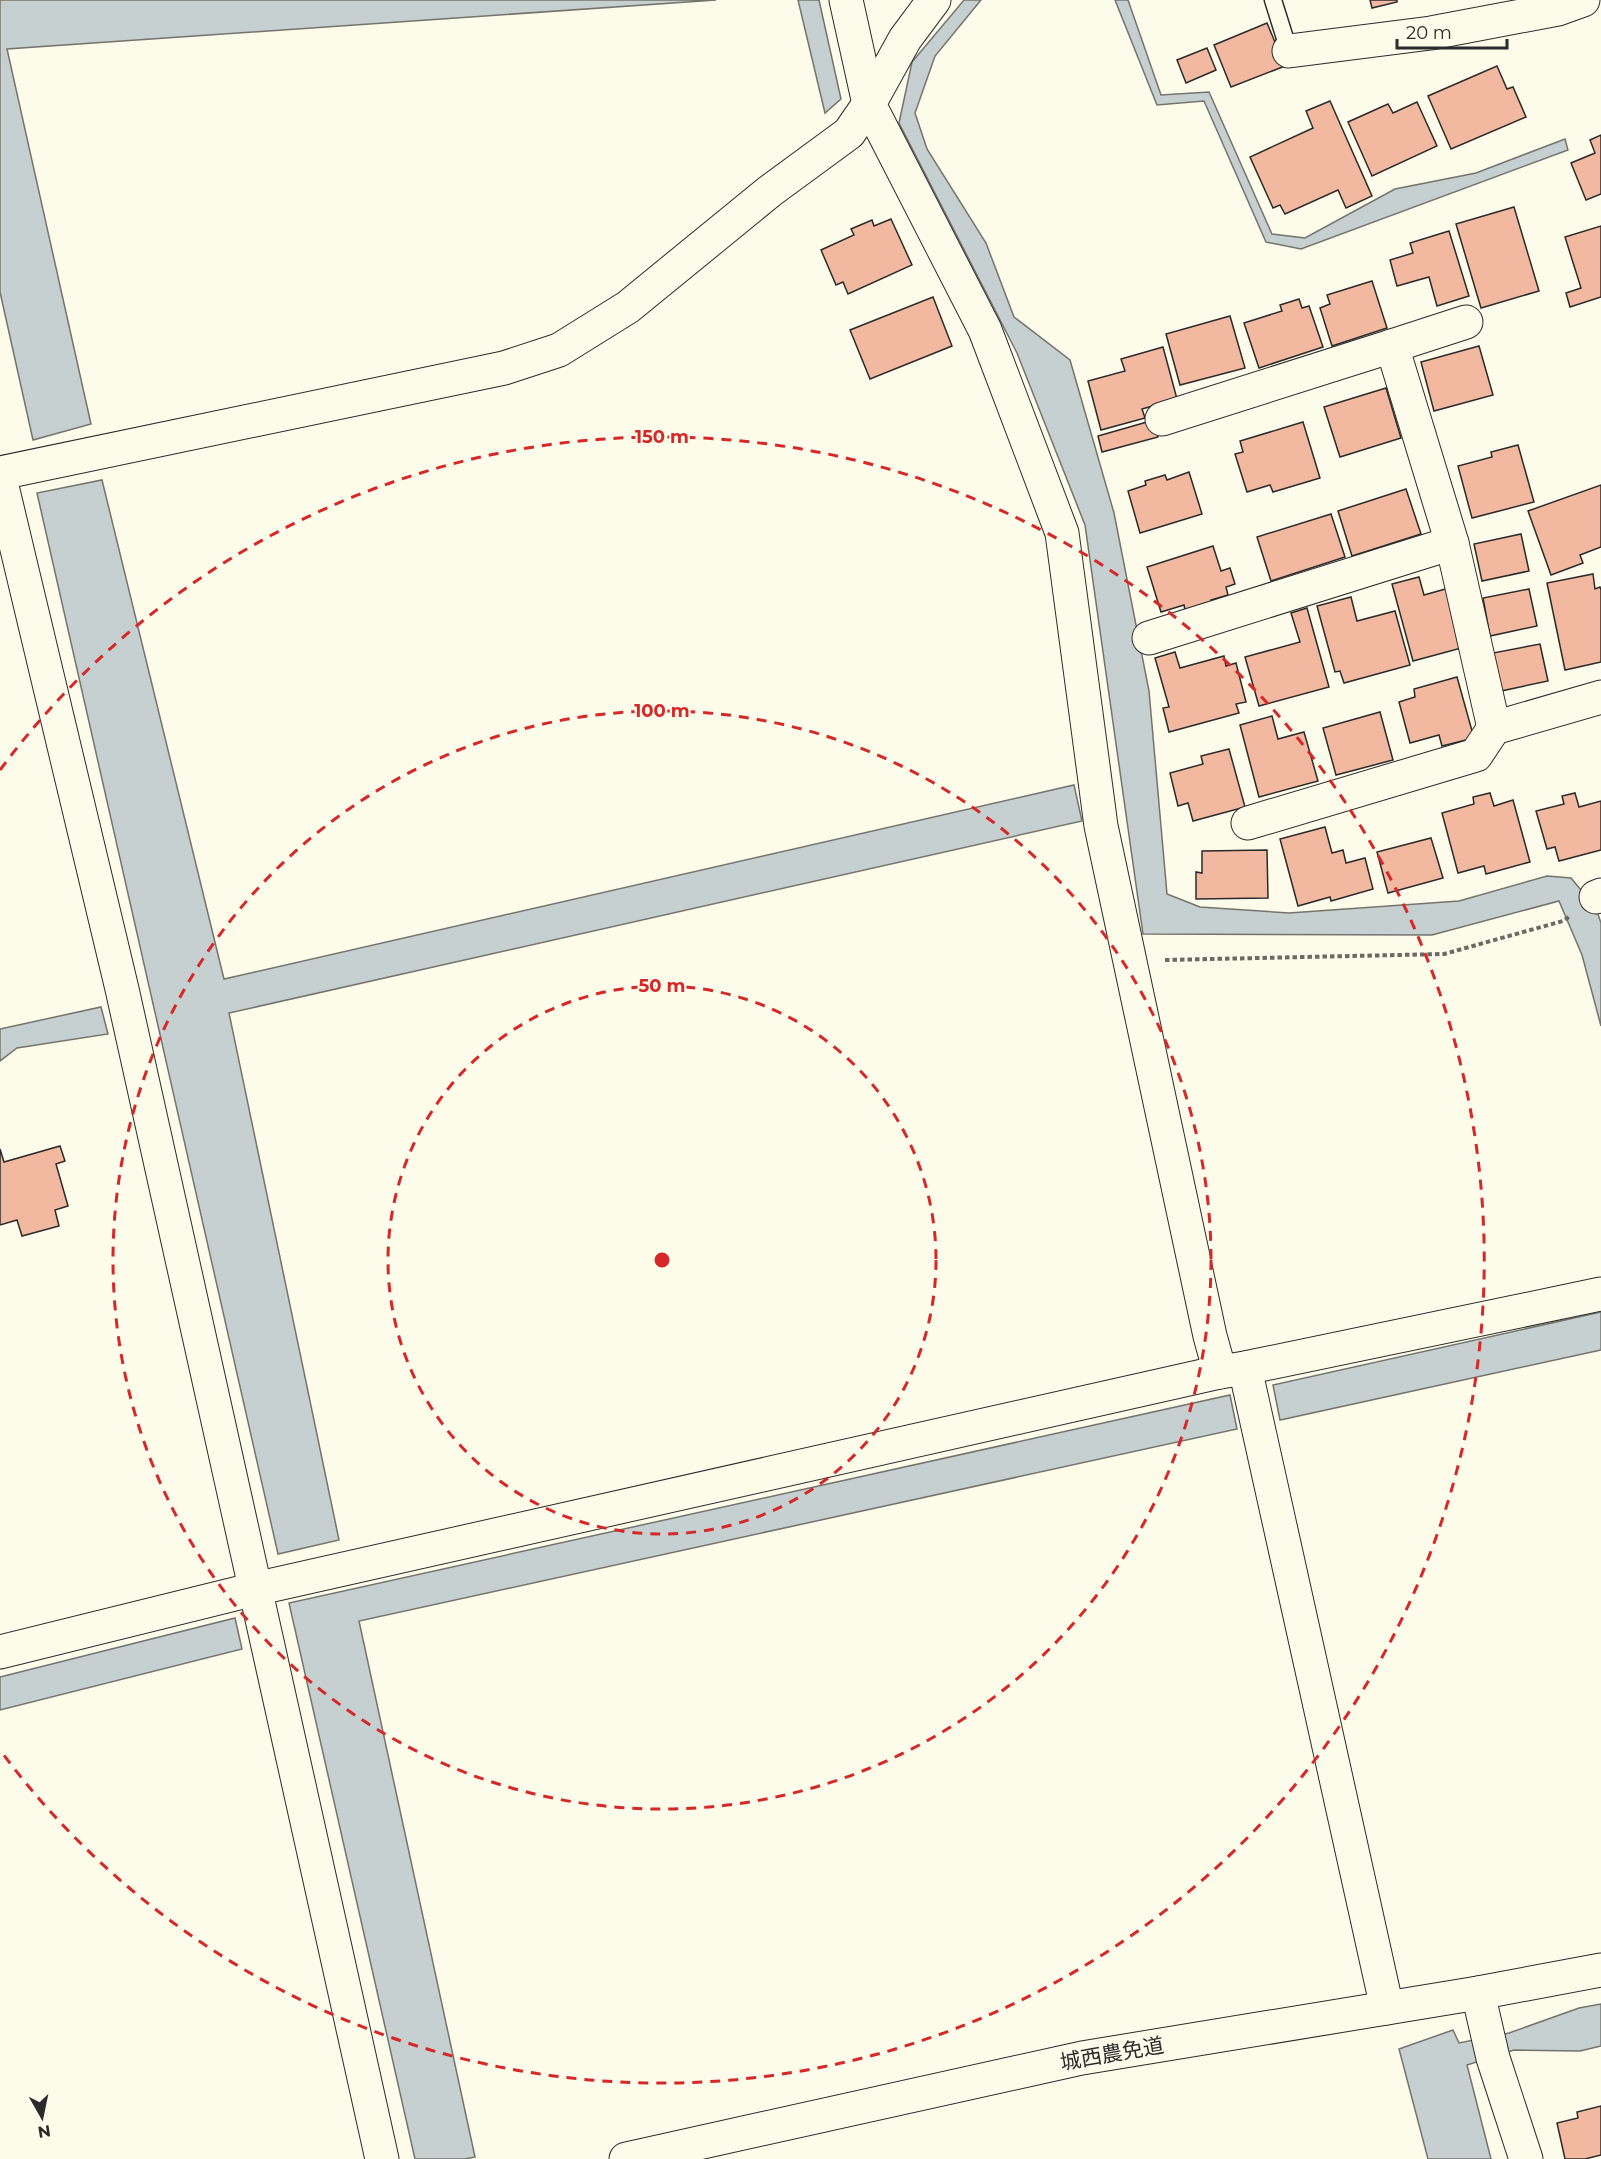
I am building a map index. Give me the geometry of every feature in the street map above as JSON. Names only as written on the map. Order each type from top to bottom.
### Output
[{"type":"street","points":[[846,0],[868,104],[985,330],[1062,533],[1101,826],[1128,961],[1210,1336],[1233,1370],[1387,2008]]},
{"type":"street","points":[[0,473],[504,368],[558,350],[628,308],[770,191],[849,133],[905,39],[934,0]]},
{"type":"street","points":[[1289,51],[1431,33],[1558,9],[1583,0]]},
{"type":"street","points":[[1162,419],[1466,322]]},
{"type":"street","points":[[1392,345],[1452,543],[1494,728]]},
{"type":"street","points":[[0,478],[122,989],[381,2159]]},
{"type":"street","points":[[1149,638],[1452,543]]},
{"type":"street","points":[[1248,823],[1476,755],[1494,728],[1601,697]]},
{"type":"street","points":[[0,1652],[255,1589],[1233,1370],[1601,1294]]},
{"type":"street","name":"城西農免道","points":[[626,2159],[1082,2058],[1478,1993],[1601,1970]]},
{"type":"street","points":[[1478,1993],[1489,2043],[1526,2159]]},
{"type":"lane","points":[[1273,0],[1289,51]]},
{"type":"path","points":[[1128,961],[1444,954],[1563,921]]},
{"type":"shaded area","points":[[0,0],[716,0],[7,49],[91,424],[33,440],[0,292]]},
{"type":"shaded area","points":[[798,0],[819,0],[841,99],[825,113]]},
{"type":"shaded area","points":[[964,0],[981,0],[935,56],[915,113],[927,149],[986,243],[1014,317],[1070,360],[1114,513],[1149,691],[1167,894],[1200,907],[1289,913],[1459,901],[1547,876],[1571,878],[1596,908],[1601,923],[1601,1026],[1582,955],[1559,901],[1432,935],[1143,934],[1085,525],[1017,353],[899,123],[912,62]]},
{"type":"shaded area","points":[[1115,0],[1128,0],[1161,95],[1209,92],[1272,234],[1305,238],[1395,189],[1476,173],[1565,139],[1568,150],[1301,249],[1266,242],[1204,101],[1157,105]]},
{"type":"shaded area","points":[[102,480],[224,979],[1074,785],[1082,821],[229,1013],[339,1540],[278,1554],[37,493]]},
{"type":"shaded area","points":[[101,1007],[108,1034],[17,1048],[0,1061],[0,1029]]},
{"type":"shaded area","points":[[1601,1312],[1601,1350],[1280,1420],[1273,1385]]},
{"type":"shaded area","points":[[1230,1395],[1237,1429],[359,1621],[475,2157],[415,2159],[289,1603]]},
{"type":"shaded area","points":[[235,1618],[242,1649],[0,1710],[0,1677]]},
{"type":"shaded area","points":[[1601,2004],[1601,2046],[1580,2051],[1514,2050],[1467,2065],[1491,2159],[1428,2159],[1399,2049],[1453,2030],[1459,2043],[1509,2033],[1579,2008]]},
{"type":"building","points":[[1370,0],[1397,0],[1397,2],[1372,8]]},
{"type":"building","points":[[1267,23],[1285,66],[1231,87],[1214,45]]},
{"type":"building","points":[[1207,48],[1216,70],[1186,83],[1177,60]]},
{"type":"building","points":[[1497,66],[1507,89],[1513,87],[1526,117],[1451,149],[1428,96]]},
{"type":"building","points":[[1330,101],[1372,196],[1346,208],[1338,190],[1285,214],[1280,205],[1273,208],[1250,157],[1313,128],[1306,111]]},
{"type":"building","points":[[1417,102],[1437,146],[1372,176],[1348,122],[1388,104],[1393,113]]},
{"type":"building","points":[[1601,135],[1601,194],[1586,200],[1571,163],[1595,153],[1590,140]]},
{"type":"building","points":[[1514,207],[1539,291],[1481,308],[1456,224]]},
{"type":"building","points":[[891,219],[912,265],[848,294],[843,282],[836,285],[821,250],[854,235],[851,229],[872,220],[874,226]]},
{"type":"building","points":[[1601,226],[1601,297],[1570,307],[1566,293],[1581,288],[1565,237]]},
{"type":"building","points":[[1449,231],[1469,296],[1437,306],[1429,277],[1397,286],[1390,260],[1413,253],[1410,243]]},
{"type":"building","points":[[1372,281],[1387,328],[1332,346],[1320,308],[1330,304],[1327,295]]},
{"type":"building","points":[[933,297],[952,346],[870,379],[850,330]]},
{"type":"building","points":[[1299,299],[1302,308],[1309,306],[1323,347],[1259,368],[1244,323],[1282,311],[1280,305]]},
{"type":"building","points":[[1230,316],[1245,368],[1180,385],[1166,334]]},
{"type":"building","points":[[1479,346],[1493,395],[1434,411],[1421,362]]},
{"type":"building","points":[[1163,347],[1177,399],[1142,409],[1145,418],[1101,430],[1088,381],[1125,371],[1121,359]]},
{"type":"building","points":[[1386,388],[1401,438],[1340,457],[1324,407]]},
{"type":"building","points":[[1154,420],[1158,437],[1102,452],[1098,436]]},
{"type":"building","points":[[1303,422],[1320,478],[1273,492],[1270,485],[1247,492],[1235,454],[1243,452],[1240,441]]},
{"type":"building","points":[[1518,445],[1534,502],[1472,518],[1458,466],[1492,457],[1491,452]]},
{"type":"building","points":[[1189,472],[1202,514],[1140,533],[1128,491],[1146,485],[1145,481],[1165,475],[1167,480]]},
{"type":"building","points":[[1601,485],[1601,547],[1580,555],[1583,563],[1551,575],[1528,511]]},
{"type":"building","points":[[1406,489],[1421,534],[1352,556],[1338,511]]},
{"type":"building","points":[[1331,514],[1345,557],[1271,581],[1257,537]]},
{"type":"building","points":[[1521,534],[1529,571],[1482,581],[1474,544]]},
{"type":"building","points":[[1213,546],[1221,571],[1230,568],[1235,584],[1226,587],[1228,595],[1211,600],[1213,606],[1186,615],[1184,605],[1161,612],[1147,567]]},
{"type":"building","points":[[1593,574],[1595,589],[1600,587],[1601,590],[1601,662],[1565,670],[1547,583]]},
{"type":"building","points":[[1419,577],[1424,595],[1449,588],[1465,647],[1413,661],[1392,584]]},
{"type":"building","points":[[1529,589],[1537,626],[1490,636],[1483,598]]},
{"type":"building","points":[[1351,597],[1357,621],[1395,611],[1410,665],[1344,683],[1340,671],[1335,672],[1317,606]]},
{"type":"building","points":[[1307,608],[1329,687],[1259,706],[1245,657],[1300,642],[1291,613]]},
{"type":"building","points":[[1540,644],[1548,681],[1501,691],[1493,653]]},
{"type":"building","points":[[1175,652],[1180,668],[1224,656],[1226,666],[1236,663],[1246,702],[1236,704],[1239,713],[1169,732],[1163,708],[1169,707],[1155,658]]},
{"type":"building","points":[[1457,677],[1474,738],[1442,746],[1439,735],[1410,743],[1399,702],[1415,697],[1414,689]]},
{"type":"building","points":[[1380,712],[1393,760],[1336,775],[1323,728]]},
{"type":"building","points":[[1272,716],[1278,739],[1304,732],[1318,781],[1259,797],[1240,725]]},
{"type":"building","points":[[1229,749],[1245,807],[1193,821],[1188,803],[1178,806],[1170,773],[1203,764],[1201,756]]},
{"type":"building","points":[[1490,793],[1494,806],[1513,800],[1530,862],[1486,874],[1484,866],[1458,873],[1442,813],[1474,804],[1473,797]]},
{"type":"building","points":[[1575,793],[1579,807],[1601,801],[1601,850],[1559,861],[1555,847],[1547,849],[1536,811],[1564,804],[1562,796]]},
{"type":"building","points":[[1325,827],[1332,853],[1343,850],[1346,863],[1365,858],[1373,889],[1331,901],[1330,897],[1298,906],[1280,839]]},
{"type":"building","points":[[1431,838],[1443,878],[1388,893],[1377,852]]},
{"type":"building","points":[[1267,850],[1268,898],[1196,899],[1196,872],[1202,873],[1202,851]]},
{"type":"building","points":[[60,1146],[65,1161],[56,1164],[68,1206],[55,1210],[59,1226],[22,1236],[17,1220],[0,1225],[0,1149],[4,1162]]},
{"type":"building","points":[[1601,2106],[1601,2155],[1585,2159],[1565,2159],[1557,2123],[1578,2118],[1577,2112]]}]
